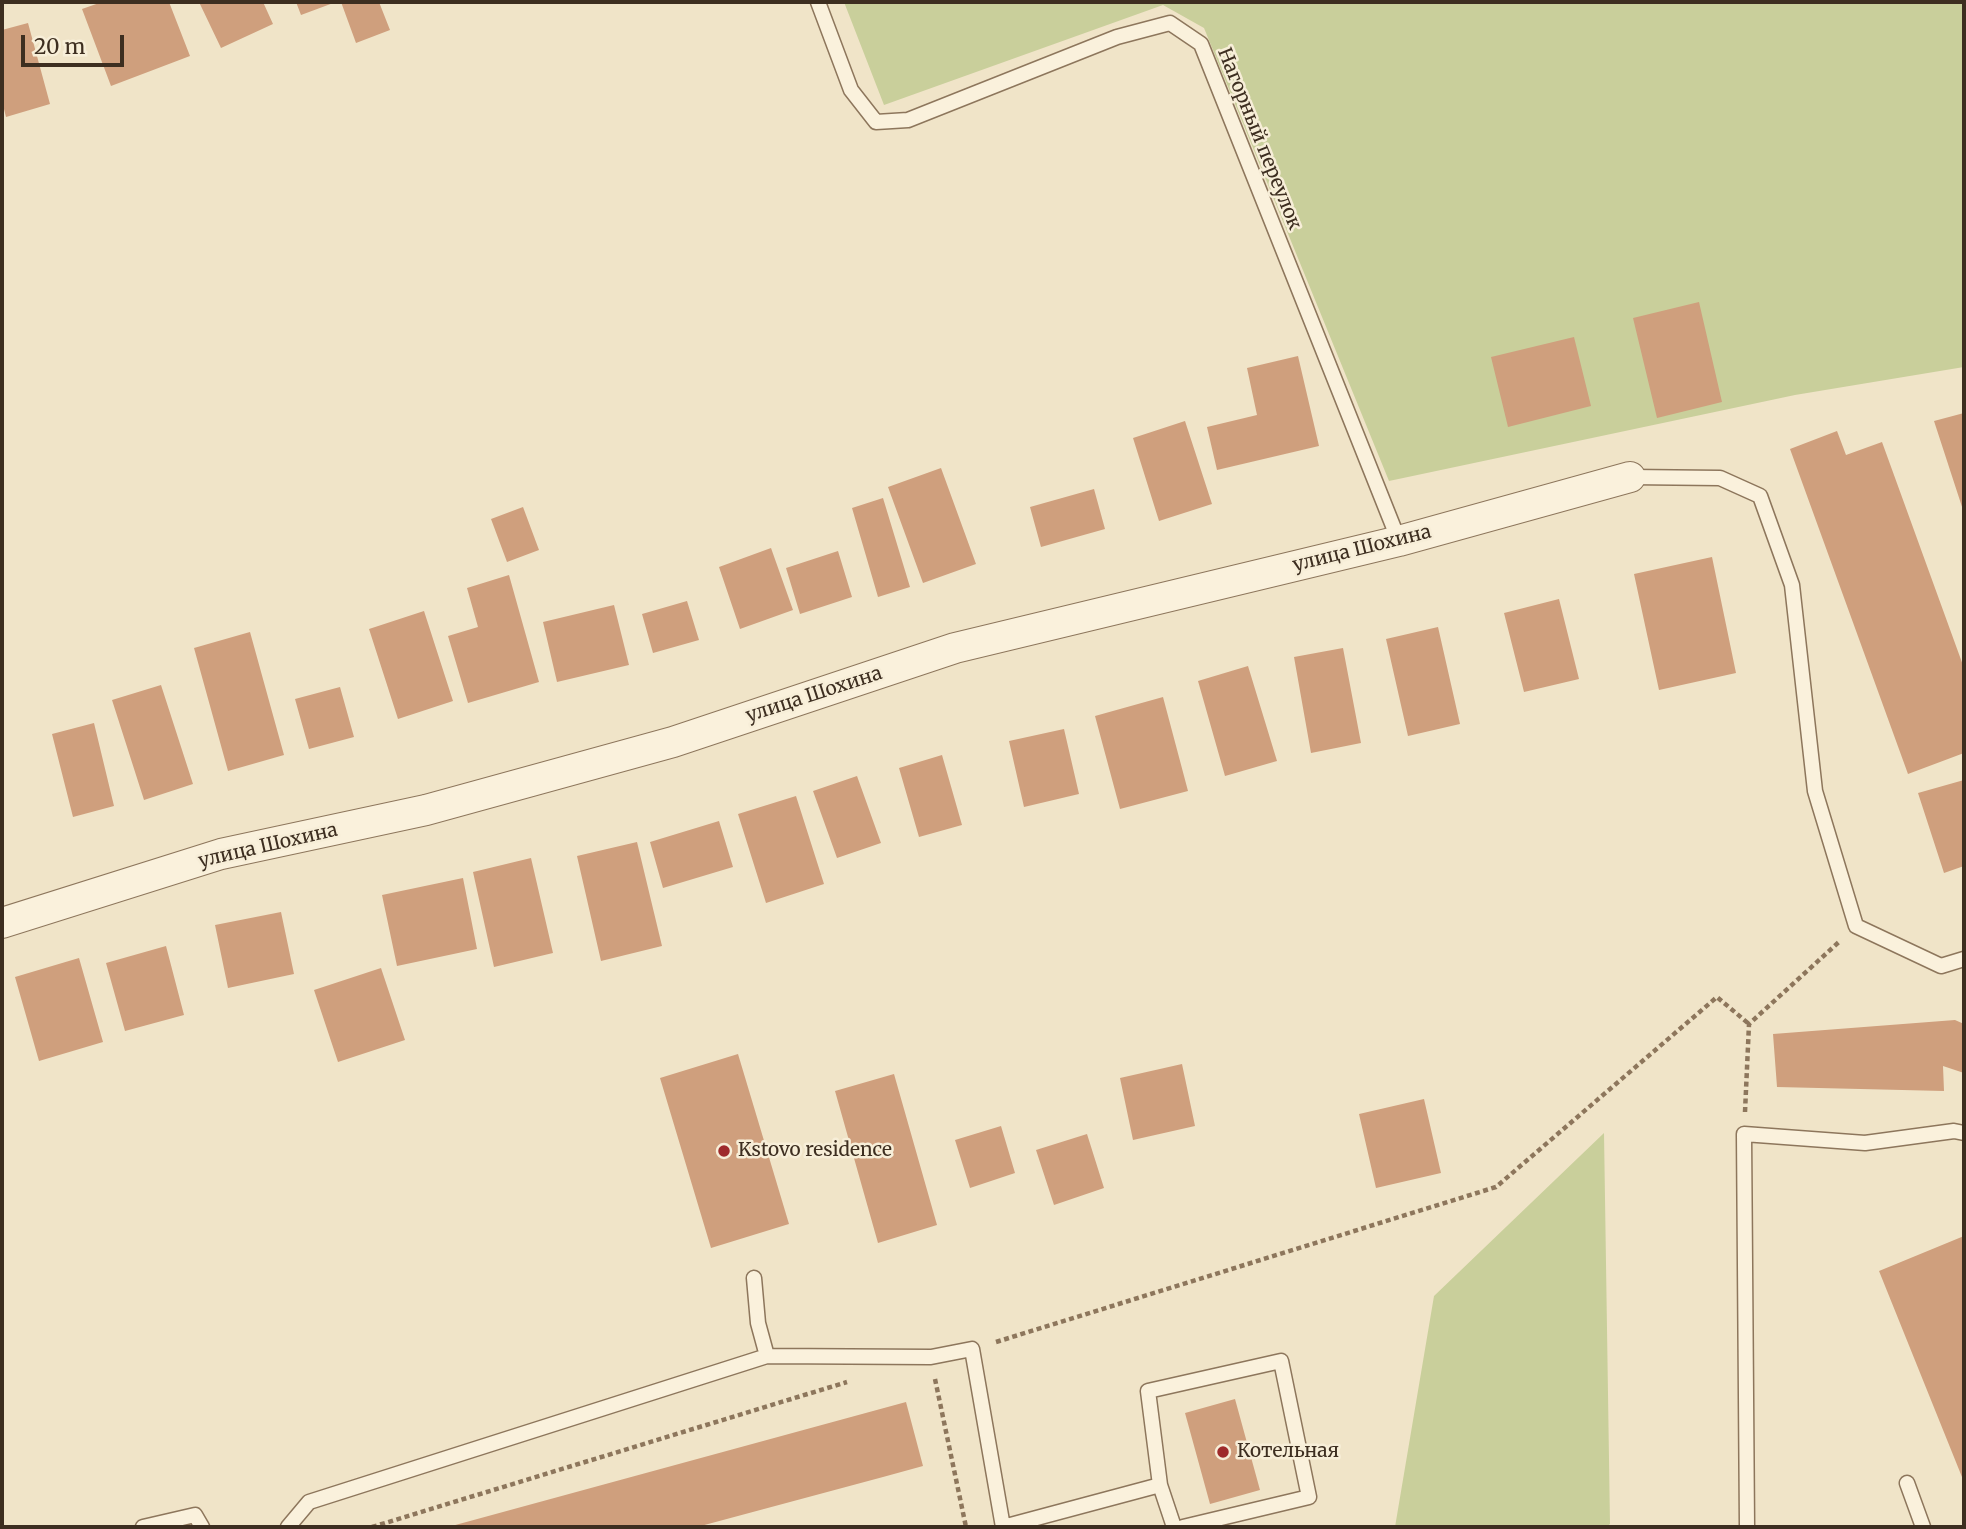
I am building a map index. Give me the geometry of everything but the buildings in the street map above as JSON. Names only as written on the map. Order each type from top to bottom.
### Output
[{"type":"street","name":"улица Шохина","points":[[2,923],[221,854],[426,810],[673,742],[955,649],[1399,541],[1630,477]]},
{"type":"lane","name":"Нагорный переулок","points":[[818,2],[851,90],[876,122],[908,120],[1117,37],[1170,23],[1201,44],[1399,541]]},
{"type":"lane","points":[[1630,477],[1720,478],[1760,496],[1792,584],[1815,791],[1856,926],[1941,966],[1964,959]]},
{"type":"lane","points":[[1747,1527],[1744,1134],[1865,1143],[1954,1131],[1964,1133]]},
{"type":"lane","points":[[754,1278],[758,1323],[767,1356]]},
{"type":"lane","points":[[288,1527],[309,1502],[767,1356],[931,1357],[972,1349],[1003,1527],[1160,1485]]},
{"type":"lane","points":[[1174,1527],[1160,1485],[1148,1391],[1281,1362],[1309,1497],[1183,1527]]},
{"type":"lane","points":[[1908,1483],[1923,1527]]},
{"type":"lane","points":[[143,1527],[195,1515],[202,1527]]},
{"type":"path","points":[[1744,1134],[1749,1024],[1856,926]]},
{"type":"path","points":[[972,1349],[1496,1187],[1717,997],[1749,1024]]},
{"type":"path","points":[[931,1357],[966,1527]]},
{"type":"path","points":[[372,1527],[851,1381]]},
{"type":"green space","points":[[844,2],[1964,2],[1964,367],[1795,395],[1389,481],[1204,28],[1163,5],[884,105]]},
{"type":"green space","points":[[1604,1133],[1610,1524],[1606,1527],[1395,1527],[1434,1296]]},
{"type":"place","name":"Kstovo residence","points":[[724,1151]]},
{"type":"place","name":"Котельная","points":[[1223,1452]]}]
